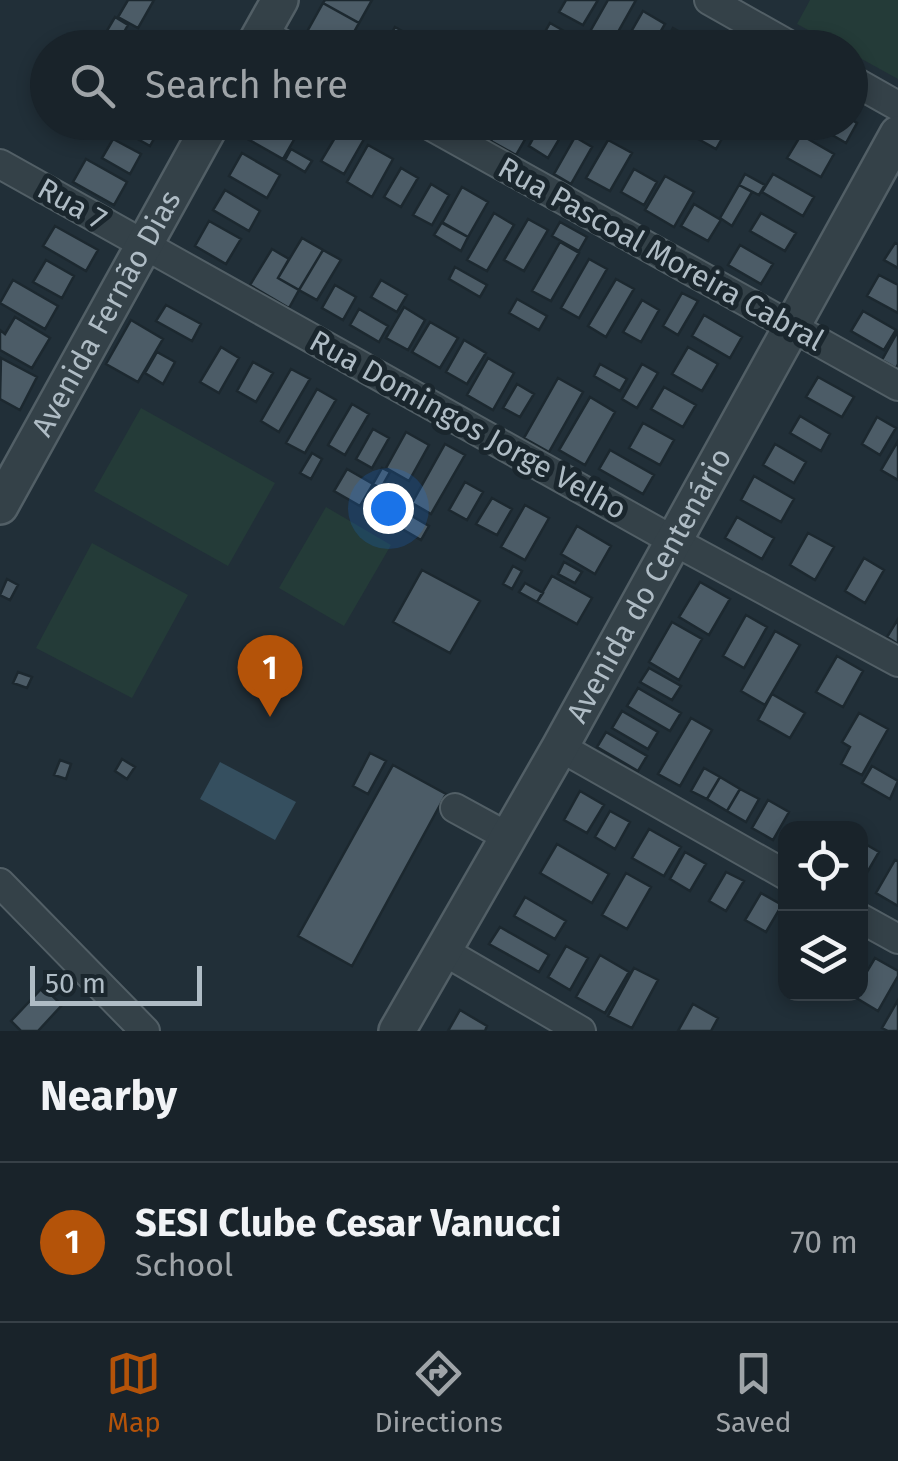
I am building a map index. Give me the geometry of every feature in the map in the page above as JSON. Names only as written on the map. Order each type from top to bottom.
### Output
[{"type":"street","points":[[271,30],[280,0]]},
{"type":"street","points":[[709,0],[762,30]]},
{"type":"street","points":[[868,89],[898,106]]},
{"type":"street","name":"Avenida do Centenário","points":[[397,1031],[560,747],[898,134]]},
{"type":"street","name":"Avenida Fernão Dias","points":[[0,506],[202,140]]},
{"type":"street","name":"Rua Pascoal Moreira Cabral","points":[[456,140],[898,386]]},
{"type":"street","name":"Rua 7","points":[[0,164],[144,243]]},
{"type":"street","name":"Rua Domingos Jorge Velho","points":[[144,243],[674,541],[898,662]]},
{"type":"street","points":[[560,747],[778,871]]},
{"type":"street","points":[[455,808],[508,837]]},
{"type":"street","points":[[0,883],[145,1031]]},
{"type":"street","points":[[868,922],[898,939]]},
{"type":"street","points":[[442,950],[581,1031]]},
{"type":"green space","points":[[810,0],[898,0],[898,79],[868,62],[868,30],[808,30],[797,24]]},
{"type":"green space","points":[[141,408],[275,483],[228,566],[94,491]]},
{"type":"green space","points":[[326,507],[391,545],[344,626],[279,588]]},
{"type":"green space","points":[[92,543],[188,595],[132,698],[36,648]]},
{"type":"water","points":[[220,762],[296,802],[275,840],[200,799]]},
{"type":"building","points":[[128,0],[154,0],[138,28],[118,17]]},
{"type":"building","points":[[372,0],[359,23],[323,3]]},
{"type":"building","points":[[566,0],[598,0],[583,25],[559,12]]},
{"type":"building","points":[[608,0],[636,0],[619,30],[591,30]]},
{"type":"building","points":[[323,3],[359,23],[355,30],[308,30]]},
{"type":"building","points":[[643,11],[665,24],[662,30],[632,30]]},
{"type":"building","points":[[115,17],[128,25],[125,30],[107,30]]},
{"type":"building","points":[[112,140],[141,154],[130,174],[102,158]]},
{"type":"building","points":[[249,140],[294,140],[283,159]]},
{"type":"building","points":[[334,140],[363,140],[344,174],[321,161]]},
{"type":"building","points":[[492,140],[525,140],[516,155]]},
{"type":"building","points":[[532,140],[559,140],[548,158],[529,146]]},
{"type":"building","points":[[573,140],[592,147],[571,184],[554,174]]},
{"type":"building","points":[[608,140],[632,153],[610,191],[586,178]]},
{"type":"building","points":[[700,140],[721,140],[716,149]]},
{"type":"building","points":[[798,140],[810,140],[834,154],[821,177],[787,158]]},
{"type":"building","points":[[368,145],[393,159],[372,197],[347,182]]},
{"type":"building","points":[[291,149],[312,161],[305,172],[285,160]]},
{"type":"building","points":[[242,153],[280,175],[267,198],[229,176]]},
{"type":"building","points":[[86,159],[127,182],[114,205],[73,182]]},
{"type":"building","points":[[401,168],[418,178],[401,207],[384,197]]},
{"type":"building","points":[[634,169],[657,182],[644,205],[621,192]]},
{"type":"building","points":[[745,174],[765,185],[759,195],[739,185]]},
{"type":"building","points":[[773,174],[814,197],[803,216],[762,192]]},
{"type":"building","points":[[665,176],[694,192],[674,227],[645,210]]},
{"type":"building","points":[[431,184],[449,195],[432,225],[413,215]]},
{"type":"building","points":[[739,185],[752,192],[732,226],[720,218]]},
{"type":"building","points":[[462,187],[488,202],[468,237],[442,223]]},
{"type":"building","points":[[225,190],[260,211],[249,231],[213,210]]},
{"type":"building","points":[[694,204],[721,220],[708,241],[681,226]]},
{"type":"building","points":[[494,213],[514,225],[487,271],[467,260]]},
{"type":"building","points":[[761,213],[796,233],[785,251],[750,231]]},
{"type":"building","points":[[528,219],[548,230],[524,271],[504,260]]},
{"type":"building","points":[[209,221],[241,239],[226,264],[195,246]]},
{"type":"building","points":[[442,222],[468,237],[461,251],[434,235]]},
{"type":"building","points":[[560,222],[587,237],[579,251],[552,236]]},
{"type":"building","points":[[55,226],[98,250],[86,271],[43,246]]},
{"type":"building","points":[[302,238],[323,250],[299,290],[278,278]]},
{"type":"building","points":[[560,242],[579,253],[551,301],[532,291]]},
{"type":"building","points":[[898,244],[898,268],[884,260]]},
{"type":"building","points":[[740,245],[773,264],[761,284],[728,265]]},
{"type":"building","points":[[272,249],[289,259],[278,278],[299,290],[289,308],[250,285]]},
{"type":"building","points":[[323,250],[341,260],[317,300],[299,290]]},
{"type":"building","points":[[589,259],[607,269],[579,318],[561,308]]},
{"type":"building","points":[[46,260],[74,276],[62,298],[33,282]]},
{"type":"building","points":[[455,267],[487,285],[480,297],[449,279]]},
{"type":"building","points":[[879,275],[898,285],[898,313],[867,296]]},
{"type":"building","points":[[616,279],[634,289],[606,337],[588,326]]},
{"type":"building","points":[[13,280],[58,306],[45,329],[0,303]]},
{"type":"building","points":[[381,280],[407,295],[397,312],[371,297]]},
{"type":"building","points":[[335,285],[356,297],[343,320],[322,308]]},
{"type":"building","points":[[682,293],[698,301],[678,335],[663,326]]},
{"type":"building","points":[[517,299],[547,316],[539,330],[509,313]]},
{"type":"building","points":[[642,300],[659,310],[641,342],[623,332]]},
{"type":"building","points":[[166,305],[201,324],[192,341],[156,321]]},
{"type":"building","points":[[404,307],[425,320],[408,350],[386,338]]},
{"type":"building","points":[[359,309],[388,326],[379,342],[350,325]]},
{"type":"building","points":[[863,311],[896,330],[884,350],[851,331]]},
{"type":"building","points":[[704,315],[742,337],[730,358],[692,336]]},
{"type":"building","points":[[15,317],[50,338],[32,368],[0,350],[0,330],[5,334]]},
{"type":"building","points":[[131,320],[163,339],[138,382],[106,364]]},
{"type":"building","points":[[430,322],[458,338],[440,368],[412,352]]},
{"type":"building","points":[[898,331],[898,364],[896,368],[882,360]]},
{"type":"building","points":[[464,340],[486,353],[467,384],[446,372]]},
{"type":"building","points":[[221,347],[239,358],[219,393],[200,382]]},
{"type":"building","points":[[688,347],[718,364],[702,391],[672,374]]},
{"type":"building","points":[[157,352],[175,362],[163,384],[145,373]]},
{"type":"building","points":[[1,358],[37,377],[20,410],[0,399]]},
{"type":"building","points":[[488,358],[514,373],[493,410],[467,395]]},
{"type":"building","points":[[253,362],[273,373],[256,402],[237,391]]},
{"type":"building","points":[[600,364],[627,379],[620,391],[594,376]]},
{"type":"building","points":[[642,364],[658,373],[637,408],[622,399]]},
{"type":"building","points":[[291,369],[310,379],[279,432],[261,421]]},
{"type":"building","points":[[818,377],[854,397],[842,417],[806,397]]},
{"type":"building","points":[[558,378],[583,392],[549,452],[524,438]]},
{"type":"building","points":[[517,384],[534,394],[520,417],[503,408]]},
{"type":"building","points":[[664,387],[696,405],[683,427],[651,409]]},
{"type":"building","points":[[317,389],[336,400],[305,453],[286,443]]},
{"type":"building","points":[[590,397],[615,412],[585,465],[559,450]]},
{"type":"building","points":[[352,404],[369,414],[345,455],[328,445]]},
{"type":"building","points":[[800,416],[830,434],[821,451],[790,433]]},
{"type":"building","points":[[877,417],[896,428],[880,455],[862,444]]},
{"type":"building","points":[[643,423],[674,440],[660,465],[629,448]]},
{"type":"building","points":[[373,429],[389,438],[372,468],[356,459]]},
{"type":"building","points":[[406,432],[429,445],[409,481],[386,468]]},
{"type":"building","points":[[898,441],[898,480],[881,470]]},
{"type":"building","points":[[445,444],[465,455],[431,514],[412,503]]},
{"type":"building","points":[[775,444],[806,462],[794,483],[763,465]]},
{"type":"building","points":[[610,450],[654,475],[643,494],[599,469]]},
{"type":"building","points":[[312,453],[322,459],[311,479],[300,473]]},
{"type":"building","points":[[382,468],[390,472],[381,488],[373,484]]},
{"type":"building","points":[[347,469],[373,484],[360,506],[334,491]]},
{"type":"building","points":[[754,476],[794,499],[781,522],[741,500]]},
{"type":"building","points":[[465,482],[483,492],[467,520],[449,510]]},
{"type":"building","points":[[492,498],[512,509],[497,535],[476,524]]},
{"type":"building","points":[[525,505],[549,518],[525,560],[501,547]]},
{"type":"building","points":[[405,512],[429,526],[421,540],[397,526]]},
{"type":"building","points":[[737,517],[774,538],[762,559],[725,538]]},
{"type":"building","points":[[577,526],[611,546],[595,574],[561,554]]},
{"type":"building","points":[[808,533],[834,547],[815,580],[790,565]]},
{"type":"building","points":[[864,558],[884,570],[865,603],[845,591]]},
{"type":"building","points":[[564,562],[582,572],[575,583],[558,574]]},
{"type":"building","points":[[513,566],[522,571],[512,589],[503,584]]},
{"type":"building","points":[[422,570],[480,601],[450,653],[393,622]]},
{"type":"building","points":[[552,576],[592,598],[577,624],[537,602]]},
{"type":"building","points":[[7,579],[18,585],[10,600],[0,595]]},
{"type":"building","points":[[700,582],[730,599],[709,635],[679,617]]},
{"type":"building","points":[[525,583],[543,593],[537,602],[519,592]]},
{"type":"building","points":[[746,615],[767,627],[744,668],[723,656]]},
{"type":"building","points":[[898,619],[898,644],[887,637]]},
{"type":"building","points":[[672,622],[702,639],[679,680],[649,662]]},
{"type":"building","points":[[775,631],[800,645],[765,705],[741,691]]},
{"type":"building","points":[[837,656],[863,671],[843,707],[816,692]]},
{"type":"building","points":[[649,668],[681,686],[672,700],[640,682]]},
{"type":"building","points":[[18,672],[32,677],[27,688],[13,683]]},
{"type":"building","points":[[638,688],[681,713],[670,731],[627,706]]},
{"type":"building","points":[[772,694],[805,713],[790,738],[758,720]]},
{"type":"building","points":[[622,711],[658,732],[648,749],[612,728]]},
{"type":"building","points":[[859,713],[888,729],[862,775],[841,764],[850,747],[842,742]]},
{"type":"building","points":[[691,718],[712,730],[680,786],[658,774]]},
{"type":"building","points":[[606,732],[647,756],[638,771],[597,747]]},
{"type":"building","points":[[370,753],[386,761],[368,794],[353,786]]},
{"type":"building","points":[[122,759],[135,767],[127,779],[115,771]]},
{"type":"building","points":[[60,760],[71,764],[66,779],[54,775]]},
{"type":"building","points":[[393,765],[446,794],[352,966],[298,936]]},
{"type":"building","points":[[872,766],[898,781],[890,799],[862,783]]},
{"type":"building","points":[[704,768],[720,777],[707,799],[691,791]]},
{"type":"building","points":[[720,777],[740,789],[727,811],[707,799]]},
{"type":"building","points":[[740,789],[759,799],[746,822],[727,811]]},
{"type":"building","points":[[580,791],[604,805],[587,833],[564,820]]},
{"type":"building","points":[[768,800],[789,812],[784,821],[778,821],[773,840],[752,828]]},
{"type":"building","points":[[610,811],[630,822],[615,849],[595,837]]},
{"type":"building","points":[[649,829],[681,847],[664,876],[632,858]]},
{"type":"building","points":[[557,844],[609,874],[592,903],[540,873]]},
{"type":"building","points":[[868,846],[879,852],[868,871]]},
{"type":"building","points":[[685,852],[706,864],[690,891],[670,879]]},
{"type":"building","points":[[895,860],[898,861],[898,906],[876,893]]},
{"type":"building","points":[[726,872],[744,881],[726,911],[709,901]]},
{"type":"building","points":[[626,873],[651,887],[627,929],[602,915]]},
{"type":"building","points":[[761,893],[778,903],[778,912],[766,932],[745,920]]},
{"type":"building","points":[[525,897],[566,921],[555,939],[514,916]]},
{"type":"building","points":[[500,927],[549,955],[539,972],[489,944]]},
{"type":"building","points":[[566,946],[588,958],[570,990],[548,977]]},
{"type":"building","points":[[600,955],[629,972],[605,1013],[576,997]]},
{"type":"building","points":[[875,958],[898,971],[878,1011],[861,1001],[868,1001],[868,970]]},
{"type":"building","points":[[634,968],[658,980],[632,1028],[608,1016]]},
{"type":"building","points":[[43,987],[62,1005],[38,1031],[21,1031],[11,1021]]},
{"type":"building","points":[[898,1000],[898,1031],[888,1031],[882,1028]]},
{"type":"building","points":[[693,1004],[718,1018],[711,1031],[678,1031]]},
{"type":"building","points":[[460,1010],[487,1026],[485,1031],[448,1031]]},
{"type":"place","name":"SESI Clube Cesar Vanucci","points":[[270,717]]}]
